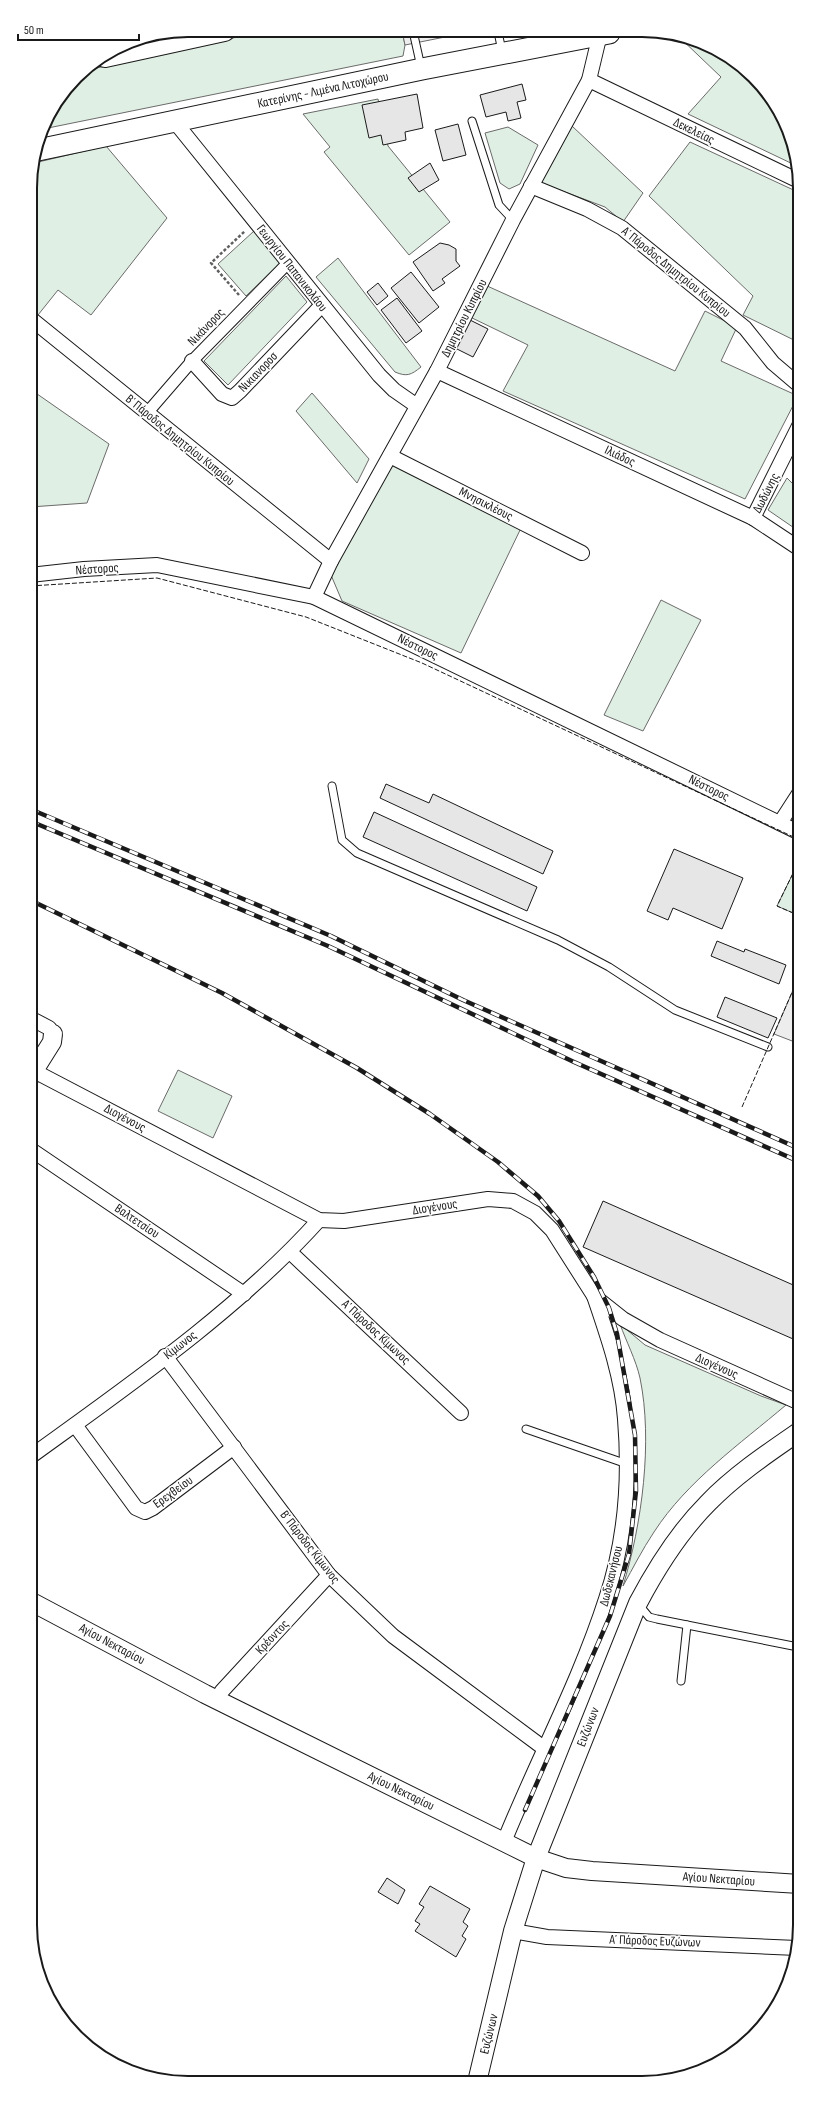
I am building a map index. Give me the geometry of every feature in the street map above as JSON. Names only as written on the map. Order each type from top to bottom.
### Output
[{"type":"highway","points":[[123,52],[192,37]]},
{"type":"main road","name":"Κατερίνης - Λιμένα Λιτοχώρου","points":[[42,149],[422,69],[584,37]]},
{"type":"street","name":"Δημητρίου Κυπρίου","points":[[314,597],[330,561],[438,371],[513,220],[589,80],[602,37]]},
{"type":"street","name":"Δεκελείας","points":[[589,80],[793,178]]},
{"type":"street","name":"Γεωργίου Παπανικολάου","points":[[175,122],[379,375],[394,390],[418,406]]},
{"type":"street","name":"Α΄ Πάροδος Δημητρίου Κυπρίου","points":[[531,186],[587,209],[622,228],[745,328],[773,363],[793,380]]},
{"type":"street","name":"Νικάνορος","points":[[147,413],[192,361],[288,263]]},
{"type":"street","name":"Νικιανοροσ","points":[[192,361],[222,394],[232,398],[240,392],[322,305]]},
{"type":"street","name":"Β΄ Πάροδος Δημητρίου Κυπρίου","points":[[37,324],[330,561]]},
{"type":"street","name":"Ιλιάδος","points":[[438,371],[753,518],[793,544]]},
{"type":"street","name":"Δωδώνης","points":[[753,518],[793,438]]},
{"type":"street","name":"Μνησικλέους","points":[[390,456],[582,553]]},
{"type":"street","name":"Νέστορος","points":[[37,574],[84,569],[157,565],[314,597],[793,830]]},
{"type":"street","points":[[780,823],[793,803]]},
{"type":"street","points":[[37,1022],[48,1028],[53,1034],[52,1042],[37,1066]]},
{"type":"street","name":"Διογένους","points":[[37,1077],[319,1220],[344,1221],[488,1199],[514,1201],[535,1213],[552,1230],[567,1251],[594,1296],[623,1319],[660,1340],[793,1400]]},
{"type":"street","name":"Βαλτετσίου","points":[[37,1154],[244,1294]]},
{"type":"street","name":"Κίμωνος","points":[[37,1452],[75,1425],[244,1294],[290,1252],[319,1220]]},
{"type":"street","name":"Α΄ Πάροδος Κίμωνος","points":[[290,1252],[461,1413]]},
{"type":"street","name":"Δωδεκανήσου","points":[[504,1842],[583,1664],[607,1598],[620,1538],[626,1496],[627,1464],[625,1418],[616,1360],[594,1296]]},
{"type":"street","name":"Β΄ Πάροδος Κίμωνος","points":[[165,1356],[180,1379],[234,1447],[329,1575],[393,1636],[545,1749]]},
{"type":"street","name":"Ερεχθείου","points":[[75,1425],[136,1508],[145,1512],[153,1508],[234,1447]]},
{"type":"street","name":"Ευζώνων","points":[[478,2076],[513,1931],[536,1858],[638,1603],[656,1569],[675,1541],[708,1502],[742,1473],[793,1436]]},
{"type":"street","name":"Κρέοντος","points":[[217,1699],[329,1575]]},
{"type":"street","name":"Αγίου Νεκταρίου","points":[[37,1605],[217,1699],[536,1858],[566,1868],[592,1871],[793,1884]]},
{"type":"street","name":"Α΄ Πάροδος Ευζώνων","points":[[513,1931],[546,1937],[791,1948]]},
{"type":"lane","points":[[414,37],[422,69]]},
{"type":"lane","points":[[499,37],[503,54]]},
{"type":"lane","points":[[472,121],[499,205],[513,220]]},
{"type":"lane","points":[[332,786],[342,840],[357,854],[558,940],[609,967],[675,1010],[768,1047]]},
{"type":"lane","points":[[526,1429],[627,1464]]},
{"type":"lane","points":[[638,1603],[649,1617],[793,1646]]},
{"type":"lane","points":[[681,1681],[687,1625]]},
{"type":"path","points":[[247,304],[211,263],[256,222]]},
{"type":"green space","points":[[237,37],[403,37],[405,45],[403,56],[50,128],[62,104],[68,96],[81,81],[96,68]]},
{"type":"green space","points":[[686,44],[726,62],[749,81],[768,104],[773,113],[785,140],[791,163],[688,114],[721,77]]},
{"type":"green space","points":[[378,99],[388,146],[450,222],[409,255],[324,152],[330,147],[303,114]]},
{"type":"green space","points":[[572,126],[643,193],[623,222],[605,207],[541,183]]},
{"type":"green space","points":[[508,127],[538,145],[520,184],[509,189],[500,183],[485,133]]},
{"type":"green space","points":[[690,142],[793,190],[793,340],[743,315],[753,296],[649,196]]},
{"type":"green space","points":[[106,146],[167,218],[91,315],[58,290],[38,315],[37,314],[37,178],[39,162]]},
{"type":"green space","points":[[254,231],[281,262],[246,296],[218,264]]},
{"type":"green space","points":[[338,258],[421,367],[414,372],[406,375],[395,372],[316,277]]},
{"type":"green space","points":[[286,276],[307,302],[228,385],[204,361]]},
{"type":"green space","points":[[485,285],[675,371],[705,311],[737,327],[721,361],[793,394],[793,406],[745,499],[503,391],[528,345],[468,316]]},
{"type":"green space","points":[[312,393],[369,459],[357,483],[296,411]]},
{"type":"green space","points":[[37,394],[109,444],[87,503],[37,507]]},
{"type":"green space","points":[[392,460],[521,528],[461,653],[342,601],[331,575]]},
{"type":"green space","points":[[787,478],[793,484],[793,527],[768,510]]},
{"type":"green space","points":[[661,600],[701,620],[643,731],[604,715]]},
{"type":"green space","points":[[793,873],[793,913],[777,906]]},
{"type":"green space","points":[[178,1070],[232,1096],[213,1138],[158,1111]]},
{"type":"green space","points":[[620,1324],[645,1345],[761,1396],[786,1405],[715,1464],[682,1496],[654,1532],[623,1586],[636,1536],[640,1510],[644,1482],[646,1428],[640,1378]]},
{"type":"shaded area","points":[[403,37],[445,37],[405,45]]},
{"type":"shaded area","points":[[793,990],[793,1041],[774,1034]]},
{"type":"building","points":[[522,84],[526,100],[517,102],[521,118],[508,121],[506,112],[486,117],[480,95]]},
{"type":"building","points":[[417,94],[423,128],[405,132],[406,140],[383,145],[381,135],[369,138],[362,105]]},
{"type":"building","points":[[458,124],[466,155],[443,161],[435,130]]},
{"type":"building","points":[[430,163],[439,180],[419,192],[408,178]]},
{"type":"building","points":[[440,243],[449,245],[456,249],[456,261],[460,266],[442,279],[445,283],[433,291],[413,262]]},
{"type":"building","points":[[411,272],[439,307],[419,323],[391,288]]},
{"type":"building","points":[[378,283],[388,296],[377,305],[367,292]]},
{"type":"building","points":[[397,298],[422,331],[406,343],[381,310]]},
{"type":"building","points":[[468,319],[488,329],[473,357],[453,347]]},
{"type":"building","points":[[386,784],[429,803],[433,794],[553,851],[543,874],[380,798]]},
{"type":"building","points":[[374,812],[537,887],[527,911],[363,837]]},
{"type":"building","points":[[674,849],[743,878],[722,929],[673,908],[668,920],[647,911]]},
{"type":"building","points":[[717,941],[744,952],[745,949],[786,965],[779,984],[711,956]]},
{"type":"building","points":[[725,997],[777,1018],[768,1038],[717,1017]]},
{"type":"building","points":[[603,1201],[793,1285],[793,1339],[583,1247]]},
{"type":"building","points":[[387,1878],[405,1890],[398,1904],[378,1892]]},
{"type":"building","points":[[430,1886],[470,1909],[463,1922],[468,1926],[462,1936],[466,1939],[456,1957],[415,1931],[420,1924],[415,1921],[424,1907],[419,1904]]},
{"type":"railway","points":[[37,812],[331,936],[463,1000],[793,1146]]},
{"type":"railway","points":[[37,824],[328,946],[574,1062],[793,1159]]},
{"type":"railway","points":[[37,903],[222,993],[357,1068],[430,1114],[498,1162],[538,1196],[559,1221],[594,1277],[609,1308],[617,1334],[635,1435],[636,1491],[629,1554],[610,1616],[525,1810]]},
{"type":"fence","points":[[37,586],[157,578],[306,617],[422,663],[793,837]]},
{"type":"fence","points":[[793,873],[777,906],[793,913]]},
{"type":"fence","points":[[742,1107],[793,990]]}]
